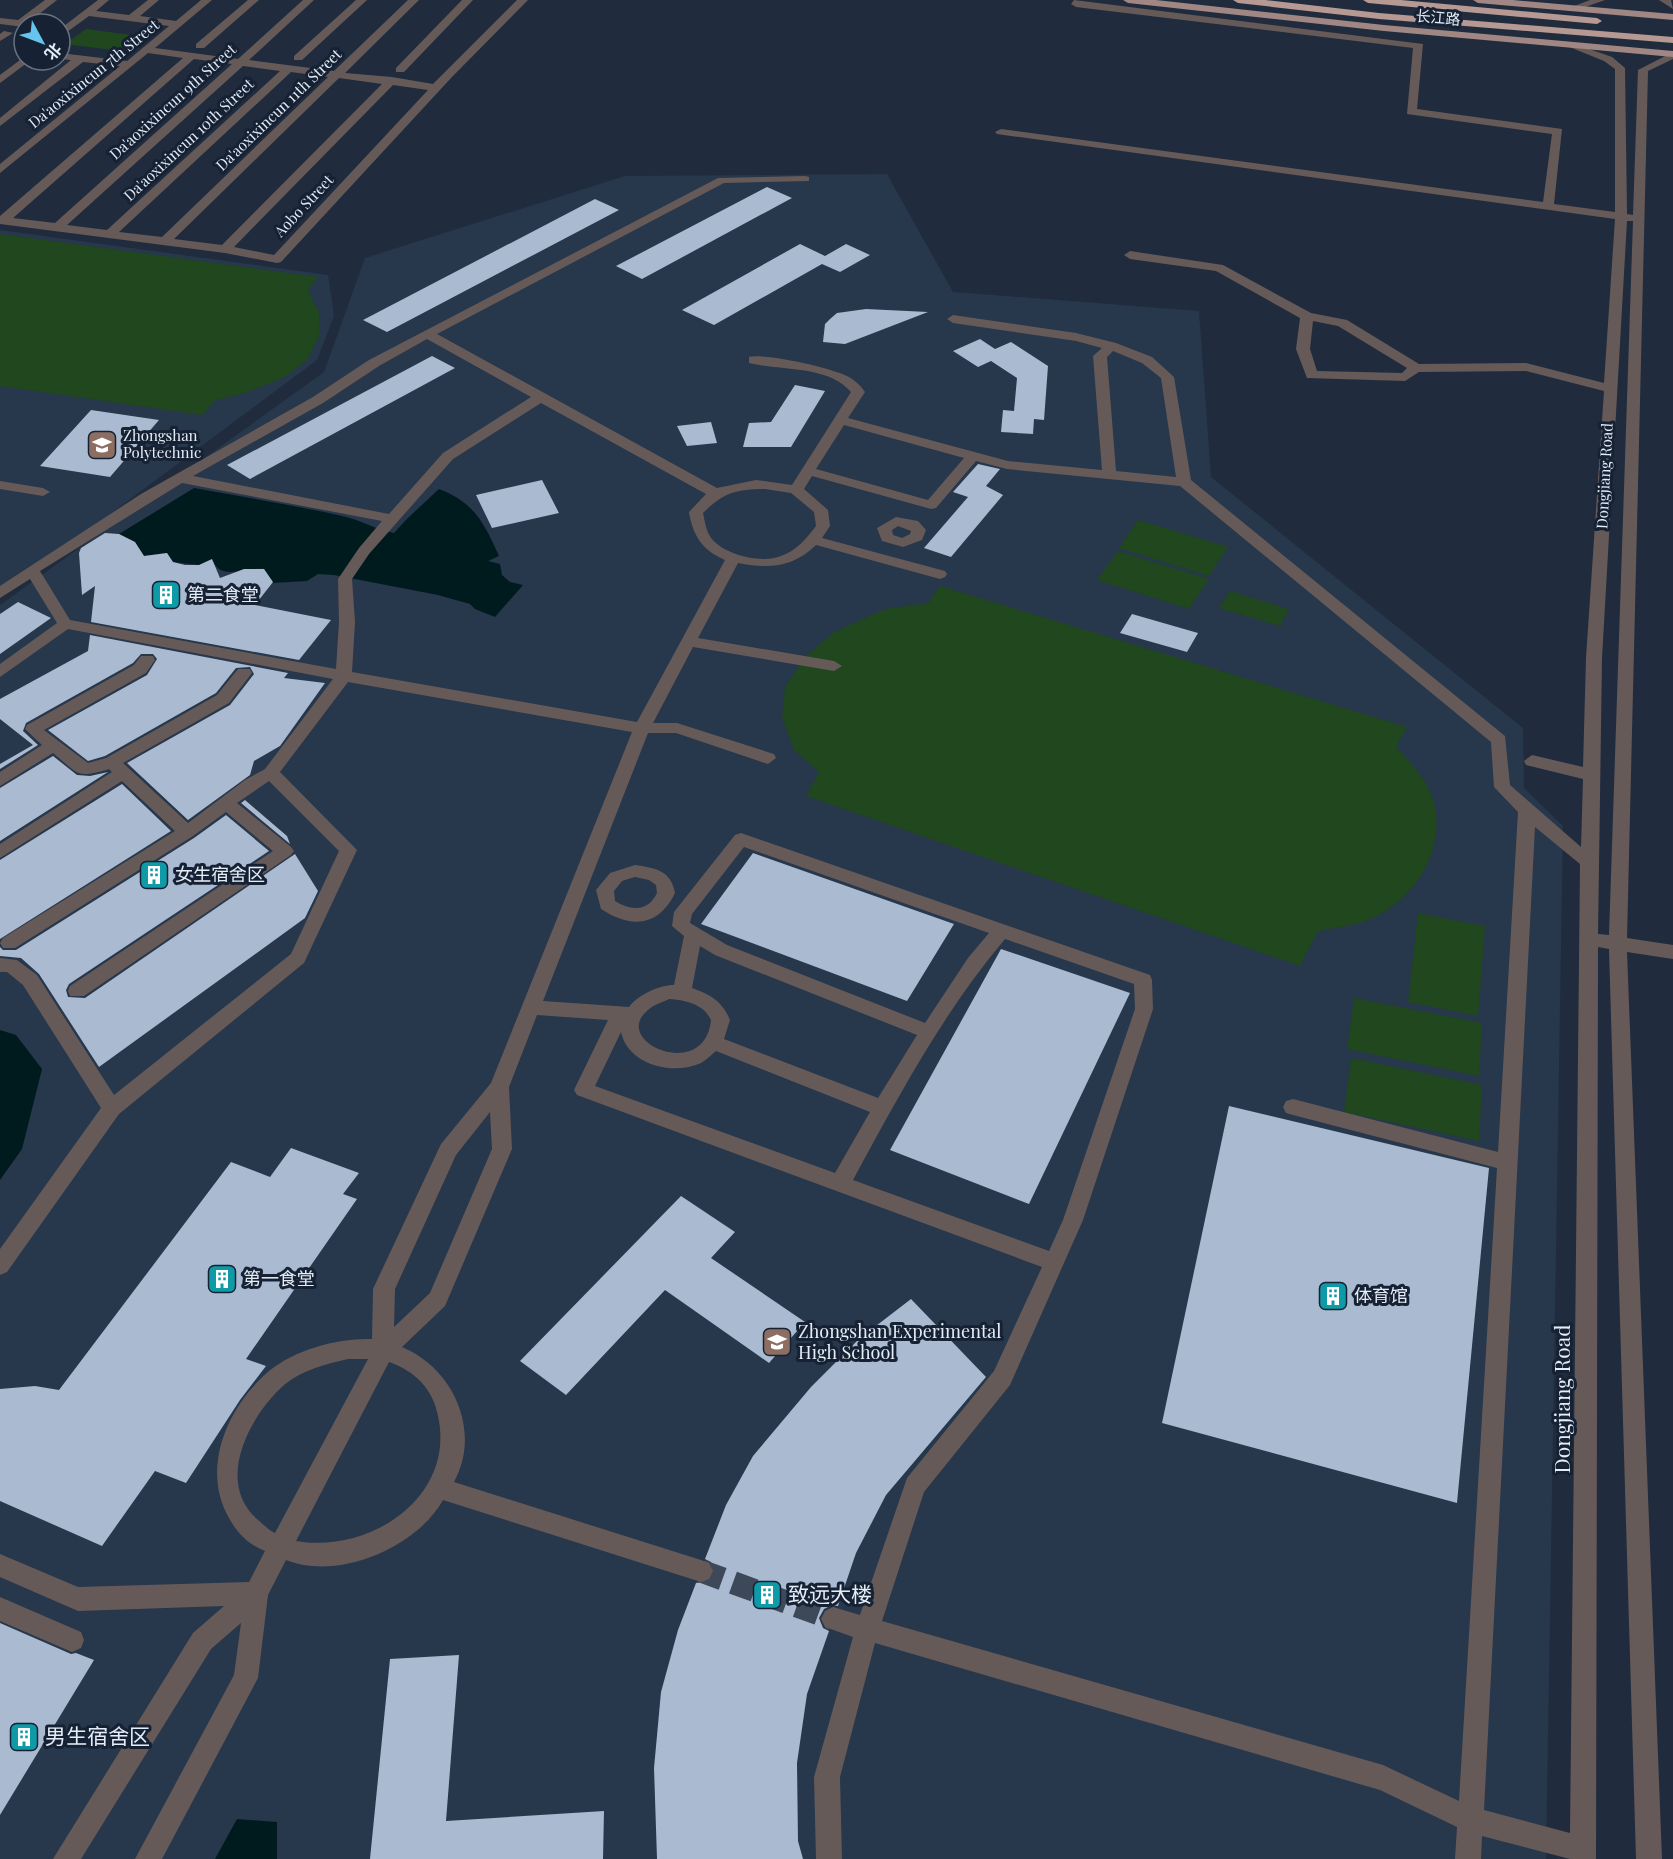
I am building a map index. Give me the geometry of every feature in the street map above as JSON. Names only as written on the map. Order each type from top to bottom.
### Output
[{"type":"highway","points":[[1238,0],[1379,16],[1673,40]]},
{"type":"highway","points":[[1368,0],[1673,28]]},
{"type":"main road","name":"长江路","points":[[1128,0],[1384,28],[1667,54]]},
{"type":"main road","name":"长江路","points":[[1478,0],[1673,17]]},
{"type":"street","points":[[38,12],[52,0]]},
{"type":"street","points":[[72,23],[104,0]]},
{"type":"street","points":[[131,18],[154,0]]},
{"type":"street","name":"Da'aoxixincun 7th Street","points":[[0,170],[207,0]]},
{"type":"street","points":[[2,220],[254,0]]},
{"type":"street","name":"Da'aoxixincun 9th Street","points":[[57,228],[309,0]]},
{"type":"street","points":[[298,58],[362,0]]},
{"type":"street","name":"Da'aoxixincun 11th Street","points":[[165,241],[338,74],[354,64],[414,0]]},
{"type":"street","points":[[225,249],[394,73],[468,0]]},
{"type":"street","name":"Aobo Street","points":[[2,220],[225,249],[277,259],[437,88],[441,75],[523,0]]},
{"type":"street","points":[[1080,0],[1076,4],[1419,46],[1411,112],[1558,131],[1548,206]]},
{"type":"street","points":[[1574,8],[1600,0]]},
{"type":"street","points":[[1664,0],[1673,6]]},
{"type":"street","points":[[87,13],[178,24]]},
{"type":"street","points":[[1374,40],[1384,28]]},
{"type":"street","points":[[157,41],[240,62],[338,74],[412,71]]},
{"type":"street","name":"Dongjiang Road","points":[[1572,45],[1608,59],[1620,68],[1630,217],[1618,941],[1649,1859]]},
{"type":"street","points":[[146,50],[250,52],[354,64]]},
{"type":"street","name":"Dongjiang Road","points":[[1583,1854],[1589,862],[1594,658],[1611,388],[1643,70],[1667,54]]},
{"type":"street","points":[[72,57],[129,64]]},
{"type":"street","points":[[0,123],[81,58]]},
{"type":"street","name":"Da'aoxixincun 10th Street","points":[[110,234],[290,68]]},
{"type":"street","points":[[0,80],[12,71]]},
{"type":"street","points":[[394,73],[437,88]]},
{"type":"street","points":[[1001,132],[1630,217]]},
{"type":"street","points":[[0,593],[91,530],[318,400],[374,363],[722,180],[805,179]]},
{"type":"street","points":[[1130,255],[1219,268],[1308,316],[1342,323],[1416,368],[1526,367],[1611,388]]},
{"type":"street","points":[[1308,316],[1303,349],[1312,375],[1405,377],[1416,368]]},
{"type":"street","points":[[953,319],[1076,337],[1111,346],[1147,360],[1167,377],[1184,482]]},
{"type":"street","points":[[427,334],[715,493]]},
{"type":"street","points":[[1109,475],[1100,356],[1111,346]]},
{"type":"street","points":[[753,360],[838,375],[855,386],[858,392],[796,490]]},
{"type":"street","points":[[9,943],[187,832],[271,773],[344,676],[347,622],[345,579],[364,551],[448,456],[541,397]]},
{"type":"street","points":[[840,420],[1007,465],[1184,482],[1499,740],[1502,787],[1527,811],[1589,862]]},
{"type":"street","points":[[881,558],[894,542],[908,542],[917,537],[919,530],[913,524],[973,456]]},
{"type":"street","points":[[808,471],[931,505]]},
{"type":"street","points":[[179,478],[397,513]]},
{"type":"street","points":[[770,483],[796,490],[821,510],[823,526],[801,553],[776,565],[733,558],[716,552],[699,536],[696,512],[715,493],[742,485],[770,483]]},
{"type":"street","points":[[0,485],[43,492]]},
{"type":"street","points":[[813,540],[940,574]]},
{"type":"street","points":[[383,1350],[384,1289],[448,1150],[499,1087],[642,728],[733,558]]},
{"type":"street","points":[[32,570],[65,624]]},
{"type":"street","points":[[0,672],[65,624],[642,728],[677,728],[768,758]]},
{"type":"street","points":[[689,640],[834,666]]},
{"type":"street","points":[[147,660],[140,669],[33,729],[85,770],[118,767],[187,832]]},
{"type":"street","points":[[0,852],[118,767],[223,699],[244,673]]},
{"type":"street","points":[[0,780],[53,745]]},
{"type":"street","points":[[1532,761],[1592,775]]},
{"type":"street","points":[[0,1266],[112,1108],[298,958],[348,850],[271,773]]},
{"type":"street","points":[[77,991],[285,851],[226,803]]},
{"type":"street","points":[[1468,1859],[1527,811]]},
{"type":"street","points":[[829,1859],[827,1778],[867,1629],[915,1486],[1002,1378],[1073,1220],[1144,1009],[1143,980],[741,839],[683,912],[681,926],[721,950],[929,1032]]},
{"type":"street","points":[[666,899],[683,912]]},
{"type":"street","points":[[840,1184],[882,1108],[929,1032],[974,963],[1002,930]]},
{"type":"street","points":[[682,992],[693,935]]},
{"type":"street","points":[[1589,939],[1618,941],[1673,952]]},
{"type":"street","points":[[0,965],[11,965],[30,980],[112,1108]]},
{"type":"street","points":[[627,1014],[631,1037],[637,1047],[647,1055],[661,1060],[690,1058],[704,1052],[718,1032],[719,1020],[715,1010],[696,994],[682,992],[654,997],[627,1014],[584,1090],[1054,1262]]},
{"type":"street","points":[[531,1007],[627,1014]]},
{"type":"street","points":[[713,1042],[882,1108]]},
{"type":"street","points":[[66,1859],[202,1641],[256,1593],[383,1350],[438,1299],[502,1149],[499,1087]]},
{"type":"street","points":[[1293,1107],[1508,1163]]},
{"type":"street","points":[[348,1349],[383,1350],[416,1363],[440,1386],[453,1417],[453,1452],[439,1488],[417,1517],[385,1540],[350,1554],[313,1557],[279,1550],[250,1531],[232,1503],[226,1470],[233,1435],[251,1403],[279,1376],[312,1358],[348,1349]]},
{"type":"street","points":[[439,1488],[701,1571]]},
{"type":"street","points":[[0,1565],[78,1599],[256,1593]]},
{"type":"street","points":[[148,1859],[246,1678],[256,1593]]},
{"type":"street","points":[[0,1609],[72,1640]]},
{"type":"street","points":[[833,1619],[1383,1778],[1471,1820],[1583,1854]]},
{"type":"shaded area","name":"Zhongshan Experimental High School","points":[[887,174],[953,292],[1199,311],[1211,477],[1523,728],[1524,788],[1563,826],[1546,1859],[0,1859],[0,605],[324,372],[365,258],[625,176]]},
{"type":"shaded area","name":"Zhongshan Polytechnic","points":[[0,230],[328,275],[334,316],[317,360],[0,596]]},
{"type":"shaded area","points":[[194,488],[342,516],[394,533],[439,489],[461,501],[477,515],[499,556],[488,561],[500,564],[502,575],[510,582],[523,585],[495,617],[475,609],[470,604],[438,595],[334,575],[318,574],[307,581],[272,583],[264,569],[228,572],[217,567],[213,561],[199,565],[173,562],[167,553],[144,556],[135,542],[119,534]]},
{"type":"shaded area","points":[[0,1030],[16,1035],[42,1069],[22,1149],[0,1180]]},
{"type":"shaded area","points":[[237,1819],[277,1822],[277,1859],[215,1859]]},
{"type":"green space","points":[[86,29],[147,37],[128,52],[72,45],[72,39]]},
{"type":"green space","name":"Zhongshan Polytechnic","points":[[0,234],[318,277],[308,290],[319,313],[320,334],[308,359],[285,377],[245,393],[216,400],[202,415],[0,386]]},
{"type":"green space","points":[[1138,520],[1228,547],[1209,576],[1119,548]]},
{"type":"green space","points":[[1118,551],[1209,579],[1189,609],[1097,580]]},
{"type":"green space","points":[[940,586],[1407,727],[1396,747],[1427,785],[1436,812],[1433,848],[1419,879],[1395,905],[1380,915],[1363,922],[1318,931],[1300,966],[806,796],[819,772],[794,750],[782,717],[785,687],[805,657],[834,632],[885,609],[928,603]]},
{"type":"green space","points":[[1230,591],[1289,609],[1280,626],[1219,608]]},
{"type":"green space","points":[[1418,913],[1485,926],[1478,1016],[1408,1002]]},
{"type":"green space","points":[[1354,998],[1482,1023],[1479,1076],[1347,1049]]},
{"type":"green space","points":[[1351,1058],[1482,1085],[1479,1141],[1344,1112]]},
{"type":"building","points":[[767,187],[792,198],[642,279],[616,266]]},
{"type":"building","points":[[595,199],[619,210],[387,332],[363,320]]},
{"type":"building","points":[[800,244],[825,256],[846,244],[870,255],[840,272],[822,264],[714,325],[682,310]]},
{"type":"building","points":[[866,309],[928,312],[845,344],[823,342],[825,324],[837,313]]},
{"type":"building","points":[[980,339],[995,349],[1011,342],[1048,366],[1044,420],[1034,419],[1033,434],[1001,432],[1003,410],[1014,411],[1017,378],[991,361],[978,367],[953,351]]},
{"type":"building","points":[[432,356],[455,368],[250,479],[227,465]]},
{"type":"building","points":[[795,385],[825,391],[791,447],[743,447],[749,423],[771,422]]},
{"type":"building","points":[[91,410],[159,420],[110,477],[40,466]]},
{"type":"building","points":[[711,422],[717,443],[687,446],[677,426]]},
{"type":"building","points":[[978,464],[1000,469],[986,486],[1003,495],[951,557],[924,548],[968,497],[953,492]]},
{"type":"building","points":[[542,480],[559,513],[492,528],[476,495]]},
{"type":"building","name":"第二食堂","points":[[105,533],[119,534],[135,542],[144,556],[167,553],[173,562],[185,565],[199,565],[212,559],[220,578],[244,569],[264,569],[273,582],[255,605],[331,620],[299,660],[91,622],[95,586],[82,595],[79,553],[81,548]]},
{"type":"building","points":[[18,602],[51,618],[0,654],[0,614]]},
{"type":"building","points":[[1132,614],[1198,633],[1187,652],[1120,633]]},
{"type":"building","points":[[90,635],[288,673],[284,678],[325,683],[280,746],[254,761],[250,775],[188,820],[127,763],[230,705],[254,674],[250,667],[236,668],[216,693],[105,756],[88,761],[48,730],[147,675],[157,659],[153,654],[141,654],[133,663],[26,723],[23,731],[38,745],[0,769],[0,764],[33,745],[0,719],[0,699],[88,651]]},
{"type":"building","points":[[53,756],[77,775],[90,776],[108,772],[0,841],[0,788]]},
{"type":"building","points":[[122,784],[171,831],[0,939],[0,860]]},
{"type":"building","points":[[245,800],[287,836],[290,844],[241,803]]},
{"type":"building","points":[[226,815],[269,851],[69,984],[66,990],[68,997],[85,998],[295,854],[318,891],[305,918],[99,1067],[39,974],[21,958],[0,956],[0,947],[3,950],[16,950],[194,838]]},
{"type":"building","points":[[753,853],[954,924],[907,1001],[701,924]]},
{"type":"building","points":[[1001,949],[1130,993],[1029,1204],[890,1150]]},
{"type":"building","name":"体育馆","points":[[1229,1106],[1489,1168],[1457,1503],[1162,1423]]},
{"type":"building","name":"第一食堂","points":[[291,1148],[359,1173],[343,1194],[357,1199],[246,1359],[266,1366],[240,1400],[186,1483],[155,1471],[102,1546],[0,1501],[0,1389],[35,1386],[59,1390],[231,1162],[270,1177]]},
{"type":"building","points":[[681,1196],[735,1232],[711,1258],[805,1322],[769,1363],[665,1290],[566,1395],[520,1361]]},
{"type":"building","name":"致远大楼","points":[[911,1299],[986,1377],[886,1495],[856,1553],[838,1606],[832,1605],[824,1609],[819,1618],[823,1628],[829,1631],[807,1694],[797,1763],[798,1841],[803,1859],[657,1859],[654,1768],[661,1692],[678,1630],[696,1583],[710,1581],[715,1572],[711,1562],[705,1559],[726,1505],[753,1456],[811,1387],[859,1339]]},
{"type":"building","name":"男生宿舍区","points":[[0,1623],[71,1654],[76,1653],[94,1660],[0,1815]]},
{"type":"building","points":[[459,1655],[446,1821],[604,1811],[603,1859],[370,1859],[390,1659]]},
{"type":"tunnel","points":[[701,1571],[833,1619]]},
{"type":"place","name":"Zhongshan Polytechnic","points":[[102,445]]},
{"type":"place","name":"第二食堂","points":[[166,595]]},
{"type":"place","name":"女生宿舍区","points":[[154,875]]},
{"type":"place","name":"第一食堂","points":[[222,1279]]},
{"type":"place","name":"体育馆","points":[[1333,1296]]},
{"type":"place","name":"Zhongshan Experimental High School","points":[[777,1342]]},
{"type":"place","name":"致远大楼","points":[[767,1595]]},
{"type":"place","name":"男生宿舍区","points":[[24,1737]]}]
